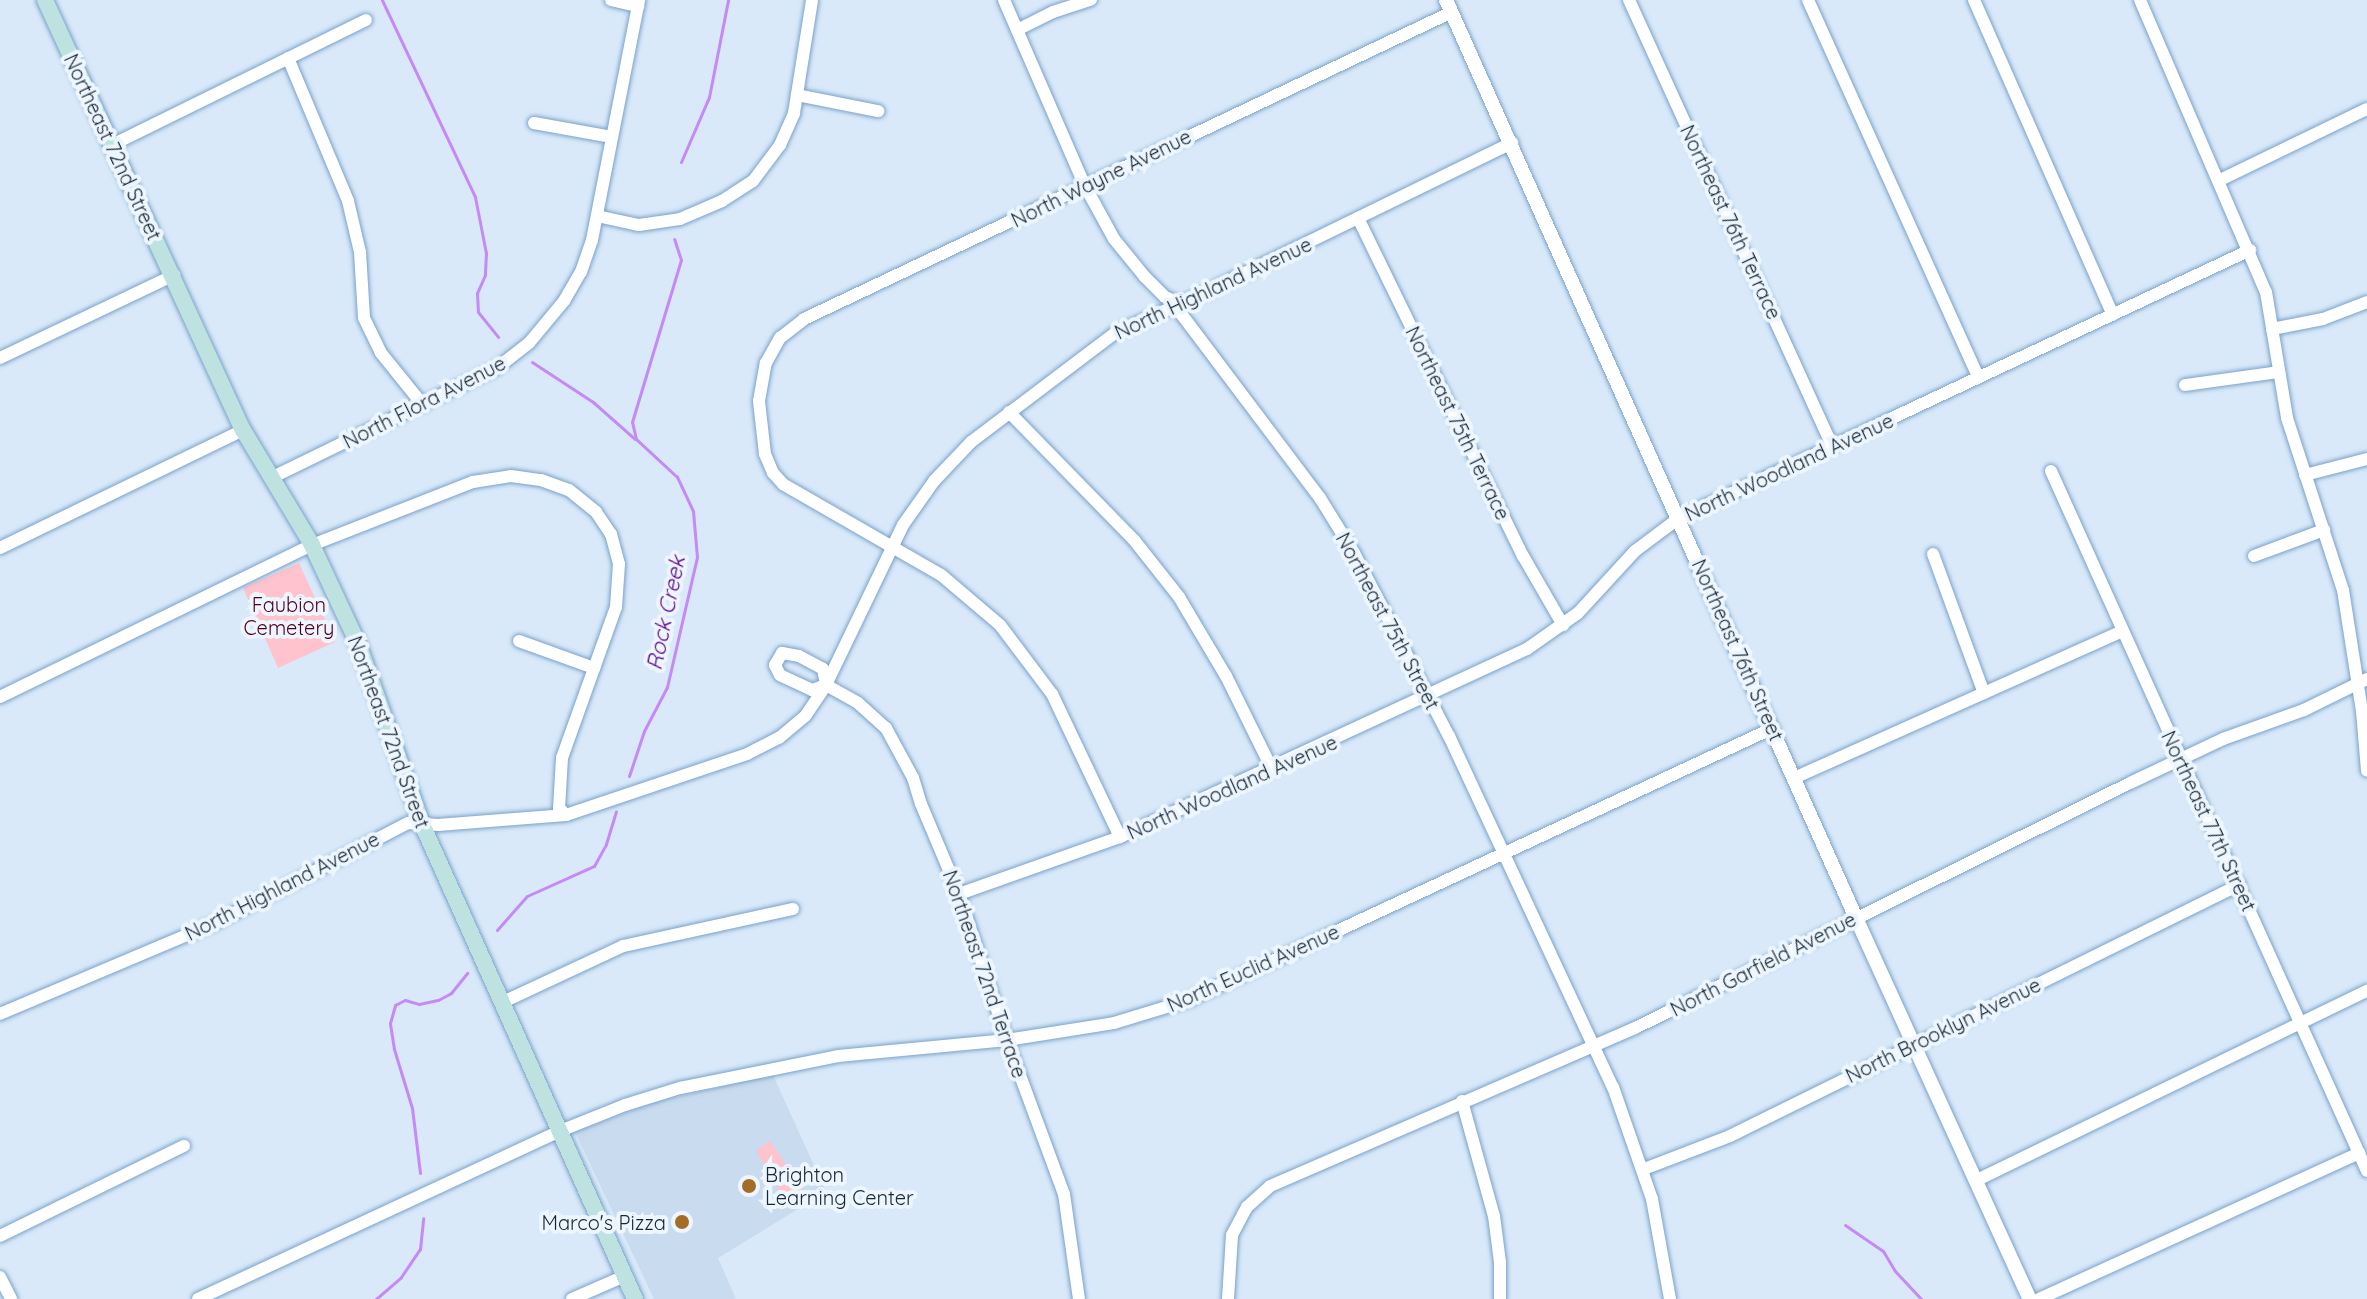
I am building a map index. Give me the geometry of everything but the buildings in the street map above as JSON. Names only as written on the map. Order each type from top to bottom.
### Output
[{"type":"main road","name":"Northeast 72nd Street","points":[[45,0],[243,430],[312,545],[359,646],[422,824],[635,1299]]},
{"type":"street","points":[[611,0],[638,3]]},
{"type":"street","points":[[597,216],[639,225],[660,224],[700,211],[743,189],[759,174],[780,145],[794,113],[812,0]]},
{"type":"street","name":"Northeast 75th Street","points":[[1004,0],[1085,186],[1114,239],[1165,297],[1178,302],[1182,315],[1341,530],[1428,697],[1506,854],[1594,1046],[1644,1169],[1663,1246],[1670,1299]]},
{"type":"street","points":[[1017,30],[1053,12],[1091,0]]},
{"type":"street","name":"Northeast 76th Terrace","points":[[1629,0],[1832,445]]},
{"type":"street","points":[[1808,0],[1978,377]]},
{"type":"street","points":[[1974,0],[2113,315]]},
{"type":"street","points":[[2140,0],[2266,292],[2287,418],[2343,590],[2362,681],[2367,771]]},
{"type":"street","name":"North Flora Avenue","points":[[271,478],[497,368],[538,333],[564,301],[581,272],[597,216],[638,3]]},
{"type":"street","name":"Northeast 76th Street","points":[[1449,6],[1856,918],[2030,1299]]},
{"type":"street","name":"North Wayne Avenue","points":[[891,547],[783,484],[773,473],[765,454],[759,401],[766,363],[780,338],[804,319],[1085,186],[1449,6]]},
{"type":"street","points":[[112,145],[366,20]]},
{"type":"street","points":[[288,58],[348,201],[360,252],[361,305],[367,325],[388,362],[423,405]]},
{"type":"street","points":[[797,95],[878,111]]},
{"type":"street","points":[[2220,180],[2367,109]]},
{"type":"street","points":[[534,123],[612,137]]},
{"type":"street","name":"North Highland Avenue","points":[[0,1014],[215,923],[408,823],[566,815],[761,749],[796,725],[826,685],[891,547],[918,502],[952,461],[1009,412],[1115,333],[1512,143]]},
{"type":"street","name":"Northeast 75th Terrace","points":[[1358,218],[1523,556],[1563,625]]},
{"type":"street","name":"North Woodland Avenue","points":[[959,894],[1120,837],[1527,649],[1563,625],[1635,551],[1679,518],[2250,250]]},
{"type":"street","points":[[0,358],[174,275]]},
{"type":"street","points":[[2272,329],[2323,319],[2367,302]]},
{"type":"street","points":[[2185,385],[2279,372]]},
{"type":"street","points":[[1009,412],[1134,540],[1179,597],[1226,676],[1272,769]]},
{"type":"street","points":[[0,548],[243,430]]},
{"type":"street","points":[[2305,475],[2367,459]]},
{"type":"street","name":"Northeast 77th Street","points":[[2051,471],[2367,1171]]},
{"type":"street","points":[[0,697],[312,545],[473,482],[511,476],[555,484],[596,512],[617,550],[619,593],[562,758],[559,808],[566,815]]},
{"type":"street","points":[[2254,556],[2324,530]]},
{"type":"street","points":[[891,547],[960,589],[1018,645],[1067,722],[1120,837]]},
{"type":"street","points":[[1933,554],[1984,693]]},
{"type":"street","points":[[1794,778],[2123,631]]},
{"type":"street","points":[[519,641],[594,668]]},
{"type":"street","name":"North Garfield Avenue","points":[[1228,1299],[1232,1235],[1258,1195],[1270,1186],[1594,1046],[2180,759],[2223,739],[2280,721],[2362,681]]},
{"type":"street","name":"Northeast 72nd Terrace","points":[[826,685],[872,715],[897,745],[959,894],[1007,1040],[1064,1194],[1079,1299]]},
{"type":"street","name":"North Euclid Avenue","points":[[560,1131],[625,1105],[736,1076],[838,1056],[1007,1040],[1114,1023],[1189,1000],[1773,728]]},
{"type":"street","name":"North Brooklyn Avenue","points":[[1644,1169],[1730,1136],[2239,885]]},
{"type":"street","points":[[501,1003],[623,946],[793,909]]},
{"type":"street","points":[[1975,1181],[2367,991]]},
{"type":"street","points":[[1462,1101],[1494,1216],[1500,1262],[1500,1299]]},
{"type":"street","points":[[198,1299],[560,1131]]},
{"type":"street","points":[[0,1236],[184,1146]]},
{"type":"street","points":[[2039,1299],[2359,1153]]},
{"type":"street","points":[[572,1299],[625,1276]]},
{"type":"street","points":[[0,1277],[11,1299]]},
{"type":"shaded area","points":[[773,1075],[826,1192],[718,1258],[736,1299],[654,1299],[575,1132],[656,1102]]},
{"type":"green space","name":"Faubion Cemetery","points":[[299,563],[335,642],[278,668],[243,588]]},
{"type":"green space","points":[[770,1141],[803,1191],[787,1204],[756,1151]]},
{"type":"waterway","points":[[382,0],[475,197],[486,253],[485,275],[477,293],[478,312],[498,337]]},
{"type":"waterway","name":"Rock Creek","points":[[681,162],[709,97],[728,0]]},
{"type":"waterway","name":"Rock Creek","points":[[629,776],[644,731],[667,687],[697,557],[693,511],[677,477],[636,439],[632,422],[681,260],[674,239]]},
{"type":"waterway","points":[[532,362],[593,402],[635,439]]},
{"type":"waterway","name":"Rock Creek","points":[[497,930],[527,896],[594,866],[606,844],[616,812]]},
{"type":"waterway","name":"Rock Creek","points":[[420,1173],[412,1108],[394,1049],[390,1023],[395,1005],[405,1000],[419,1004],[438,1000],[451,993],[467,973]]},
{"type":"waterway","name":"Rock Creek","points":[[376,1299],[401,1277],[420,1249],[423,1218]]},
{"type":"waterway","points":[[1845,1225],[1883,1251],[1895,1271],[1921,1299]]},
{"type":"place","name":"Brighton Learning Center","points":[[749,1186]]},
{"type":"place","name":"Marco's Pizza","points":[[682,1222]]}]
